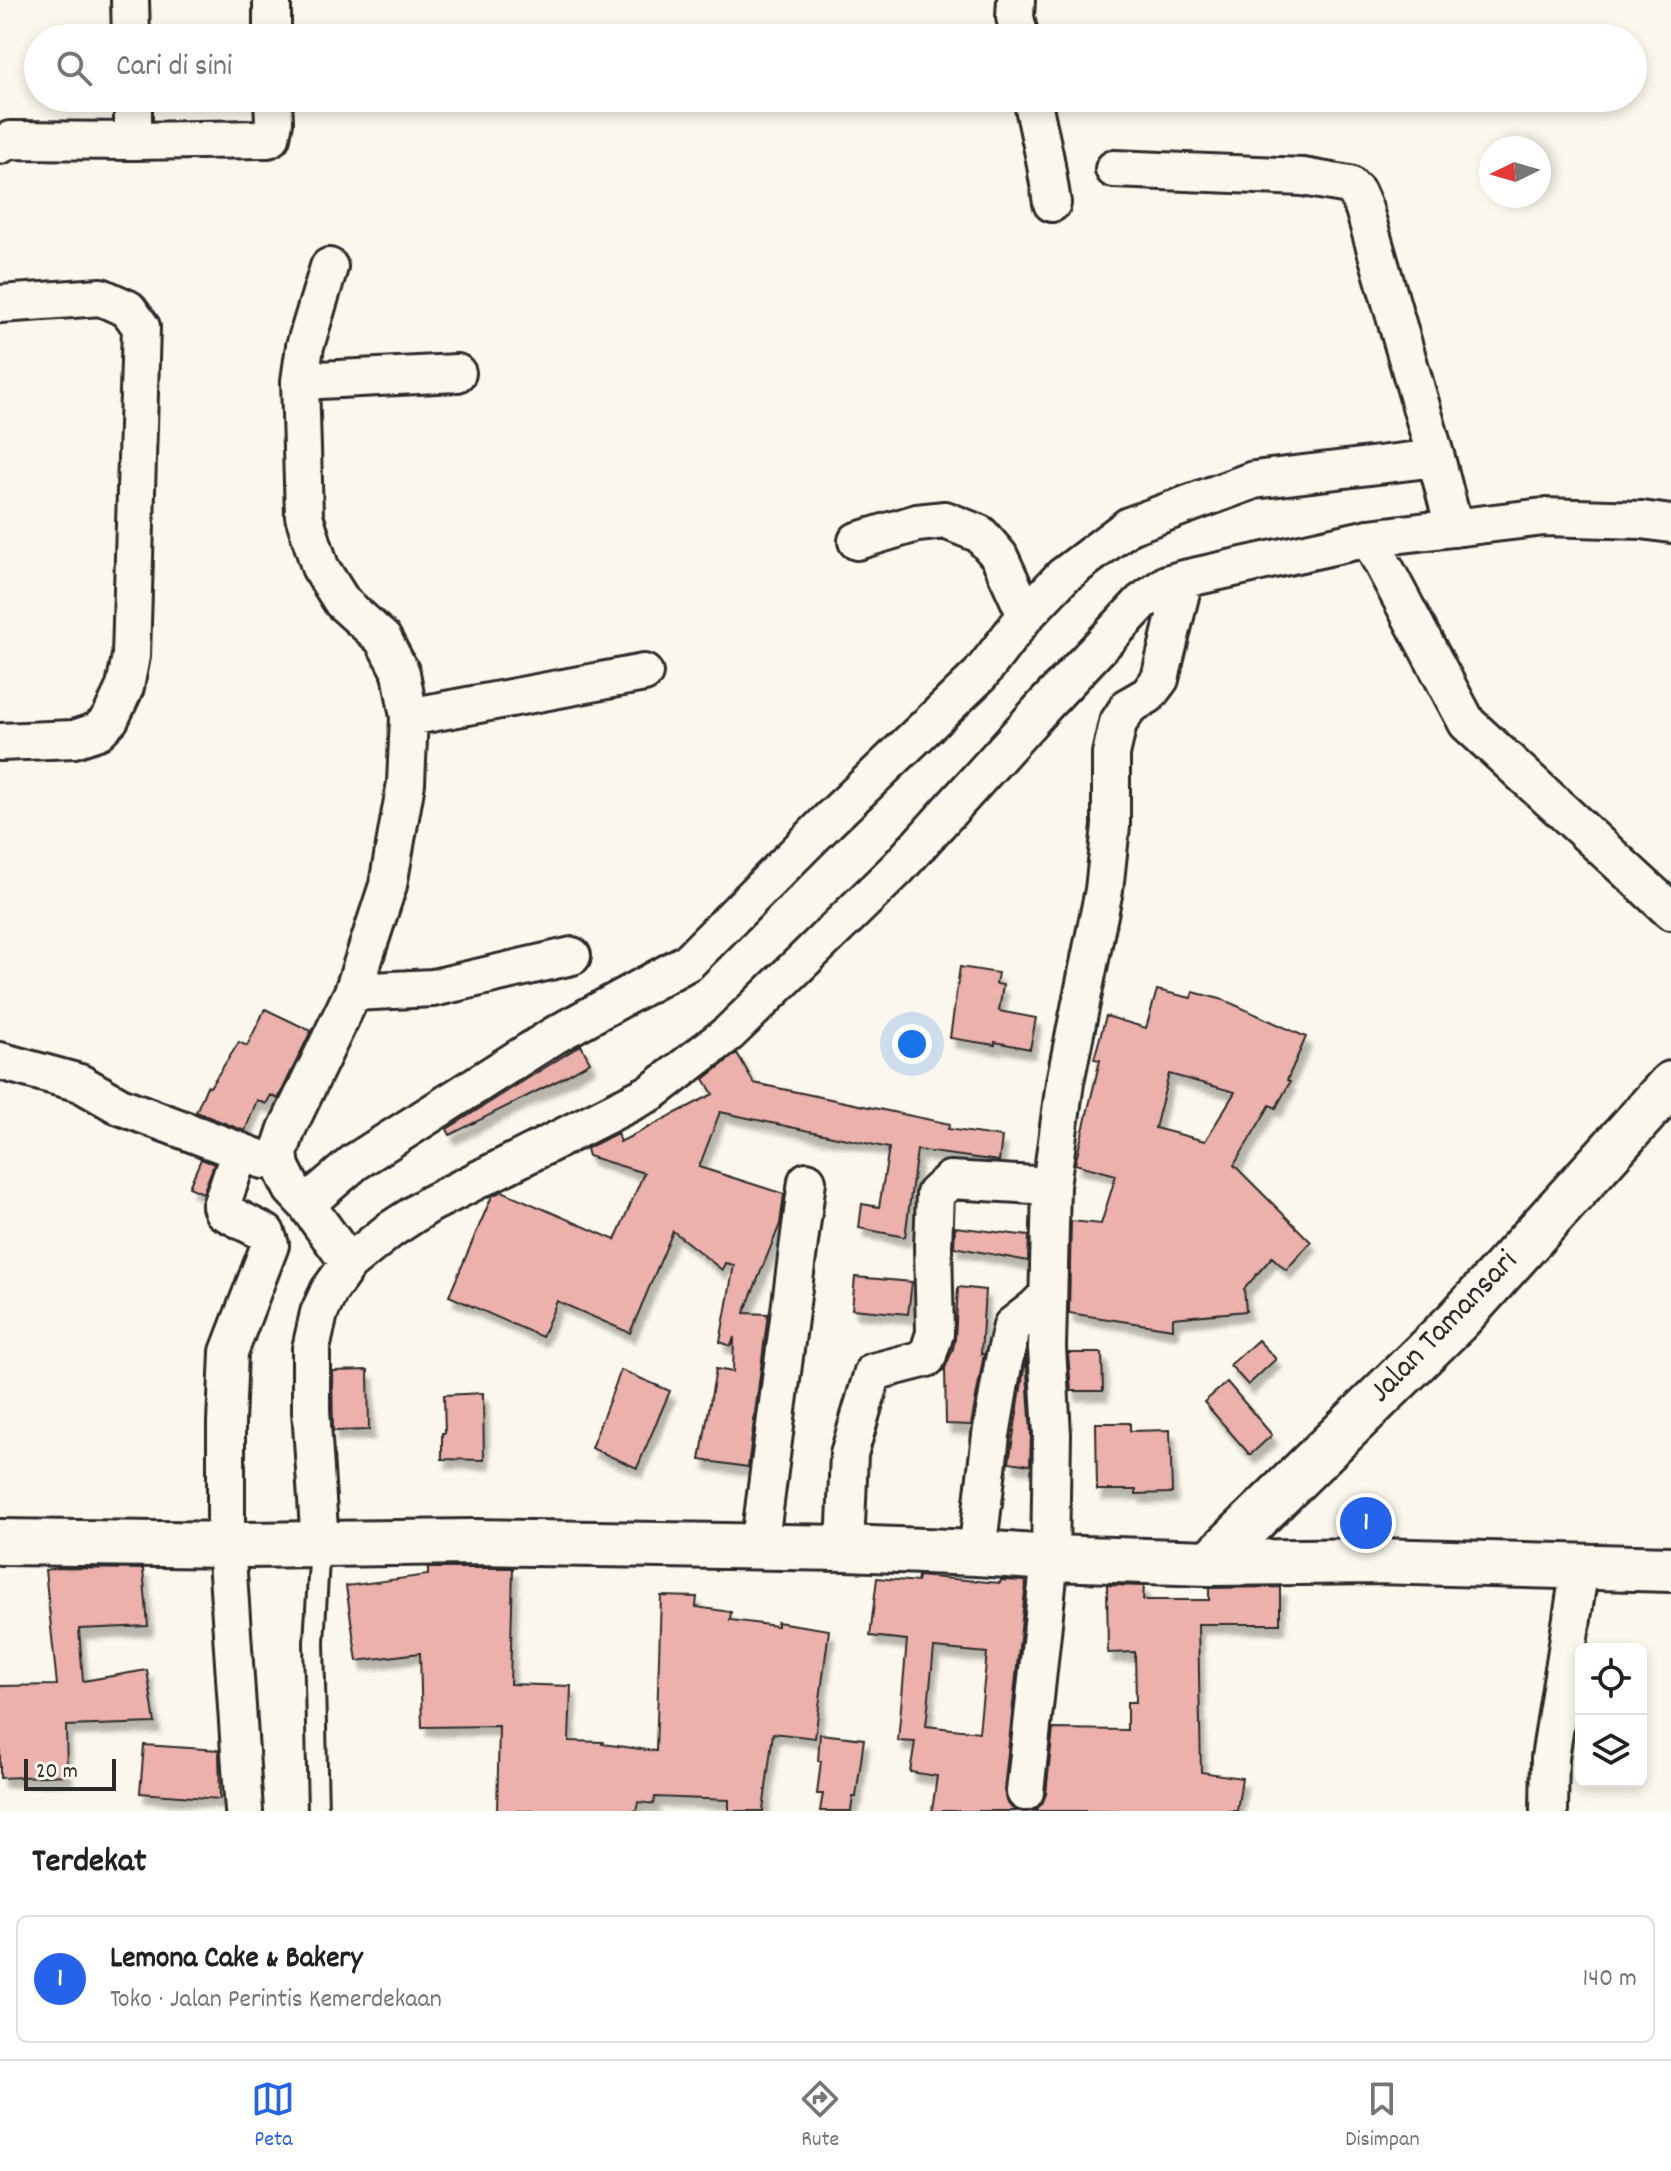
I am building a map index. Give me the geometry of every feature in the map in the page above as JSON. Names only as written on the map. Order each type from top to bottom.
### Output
[{"type":"main road","name":"Jalan Tamansari","points":[[1210,1563],[1458,1320],[1671,1084]]},
{"type":"main road","points":[[0,1542],[472,1542],[845,1548],[1210,1563],[1375,1561],[1671,1569]]},
{"type":"street","points":[[130,0],[131,24]]},
{"type":"street","points":[[272,0],[272,24]]},
{"type":"street","points":[[1016,0],[1017,24]]},
{"type":"street","points":[[133,112],[133,141]]},
{"type":"street","points":[[0,145],[10,140],[268,139],[271,137],[274,112]]},
{"type":"street","points":[[1035,112],[1052,203]]},
{"type":"street","points":[[1114,169],[1303,177],[1349,185],[1357,193],[1364,209],[1445,492]]},
{"type":"street","points":[[327,1233],[292,1189],[281,1167],[279,1153],[287,1129],[353,992],[388,885],[406,783],[409,717],[401,673],[383,639],[342,602],[320,567],[304,516],[300,381],[305,346],[329,267]]},
{"type":"street","points":[[0,304],[101,297],[128,309],[141,327],[131,656],[125,687],[110,719],[98,731],[74,739],[0,742]]},
{"type":"street","points":[[300,381],[457,373]]},
{"type":"street","points":[[316,1544],[311,1349],[319,1313],[329,1291],[327,1233],[355,1162],[555,1035],[688,962],[828,821],[980,675],[1026,615],[1063,576],[1129,526],[1254,480],[1445,492],[1544,517],[1671,524]]},
{"type":"street","points":[[327,1233],[390,1230],[430,1204],[652,1092],[729,1033],[898,868],[1142,602],[1167,584],[1369,538],[1445,492]]},
{"type":"street","points":[[857,541],[917,523],[945,520],[980,534],[999,556],[1026,615]]},
{"type":"street","points":[[1369,538],[1467,723],[1671,911]]},
{"type":"street","points":[[1025,1792],[1050,1558],[1052,1434],[1047,1348],[1051,1186],[1065,1082],[1104,890],[1111,826],[1111,754],[1118,723],[1129,706],[1148,695],[1160,679],[1184,579]]},
{"type":"street","points":[[409,717],[644,673]]},
{"type":"street","points":[[353,992],[433,988],[572,956]]},
{"type":"street","points":[[0,1061],[80,1083],[120,1106],[281,1167]]},
{"type":"street","points":[[240,1152],[221,1206],[223,1211],[266,1233],[270,1245],[229,1352],[226,1423],[244,1811]]},
{"type":"street","points":[[845,1548],[849,1454],[873,1372],[927,1358],[935,1333],[935,1194],[950,1180],[1051,1186]]},
{"type":"street","points":[[759,1548],[807,1181]]},
{"type":"street","points":[[977,1553],[991,1435],[1012,1326],[1048,1295]]},
{"type":"street","points":[[1549,1811],[1550,1758],[1580,1567]]},
{"type":"lane","points":[[316,1544],[314,1642],[318,1811]]},
{"type":"building","points":[[960,967],[998,973],[996,984],[1003,985],[999,1011],[1036,1018],[1030,1049],[950,1038]]},
{"type":"building","points":[[1157,990],[1191,998],[1193,992],[1224,1000],[1306,1037],[1287,1080],[1290,1082],[1276,1108],[1270,1105],[1234,1165],[1311,1242],[1286,1270],[1272,1257],[1244,1289],[1246,1311],[1173,1318],[1173,1329],[1069,1313],[1071,1221],[1101,1224],[1116,1175],[1075,1164],[1100,1060],[1094,1059],[1106,1016],[1146,1028]],"holes":[[[1169,1074],[1235,1092],[1205,1141],[1155,1128]]]},
{"type":"building","points":[[265,1009],[311,1031],[278,1099],[271,1095],[266,1104],[257,1100],[245,1131],[196,1112],[207,1086],[210,1087],[239,1042],[247,1046]]},
{"type":"building","points":[[581,1045],[590,1062],[450,1135],[447,1129]]},
{"type":"building","points":[[737,1053],[754,1083],[950,1124],[948,1129],[1002,1137],[999,1161],[917,1150],[905,1237],[859,1228],[862,1204],[879,1207],[889,1148],[720,1112],[699,1167],[784,1194],[780,1224],[744,1313],[768,1314],[748,1467],[700,1460],[716,1369],[733,1372],[734,1337],[731,1346],[720,1342],[734,1265],[725,1263],[722,1270],[673,1231],[630,1333],[557,1301],[542,1337],[449,1296],[492,1196],[502,1191],[615,1240],[644,1173],[588,1156],[586,1149],[617,1133],[620,1142],[713,1094],[704,1079]]},
{"type":"building","points":[[201,1159],[214,1164],[203,1193],[189,1187]]},
{"type":"building","points":[[955,1227],[1029,1236],[1028,1261],[954,1247]]},
{"type":"building","points":[[855,1277],[912,1282],[908,1314],[852,1309]]},
{"type":"building","points":[[958,1287],[985,1290],[981,1354],[984,1354],[971,1425],[946,1424],[945,1368],[955,1339]]},
{"type":"building","points":[[1258,1340],[1276,1359],[1248,1385],[1230,1365]]},
{"type":"building","points":[[1068,1353],[1102,1353],[1103,1391],[1071,1391]]},
{"type":"building","points":[[1026,1357],[1031,1434],[1030,1465],[1009,1462]]},
{"type":"building","points":[[368,1370],[369,1430],[333,1431],[332,1371]]},
{"type":"building","points":[[621,1370],[670,1391],[637,1468],[591,1448]]},
{"type":"building","points":[[1227,1382],[1272,1435],[1250,1455],[1204,1402]]},
{"type":"building","points":[[483,1393],[484,1460],[442,1459],[444,1395]]},
{"type":"building","points":[[1096,1423],[1130,1423],[1130,1431],[1170,1430],[1172,1493],[1136,1494],[1136,1490],[1097,1490]]},
{"type":"building","points":[[428,1568],[513,1568],[510,1684],[571,1686],[569,1741],[603,1742],[656,1751],[661,1596],[697,1597],[696,1607],[731,1612],[730,1620],[777,1626],[777,1622],[829,1630],[815,1738],[773,1733],[763,1811],[729,1811],[729,1800],[655,1797],[654,1804],[638,1802],[636,1811],[497,1811],[499,1726],[422,1727],[420,1653],[357,1661],[346,1586],[428,1575]]},
{"type":"building","points":[[143,1569],[148,1626],[79,1629],[83,1681],[147,1670],[155,1723],[66,1726],[67,1775],[0,1778],[0,1686],[57,1685],[45,1570]]},
{"type":"building","points":[[918,1576],[1000,1583],[1001,1580],[1026,1581],[1004,1790],[1006,1801],[1018,1811],[932,1811],[937,1776],[910,1772],[915,1742],[898,1741],[907,1640],[870,1636],[877,1578],[917,1582]],"holes":[[[934,1648],[987,1653],[979,1732],[926,1726]]]},
{"type":"building","points":[[1107,1585],[1144,1586],[1143,1600],[1209,1600],[1209,1588],[1280,1587],[1280,1624],[1198,1624],[1201,1772],[1242,1778],[1237,1811],[1034,1811],[1042,1804],[1046,1794],[1053,1729],[1127,1730],[1127,1702],[1136,1702],[1135,1652],[1108,1653]]},
{"type":"building","points":[[820,1734],[864,1739],[856,1797],[853,1797],[851,1811],[820,1811],[823,1794],[817,1794]]},
{"type":"building","points":[[144,1745],[219,1750],[220,1799],[140,1793]]},
{"type":"place","name":"Lemona Cake & Bakery","points":[[1366,1523]]}]
